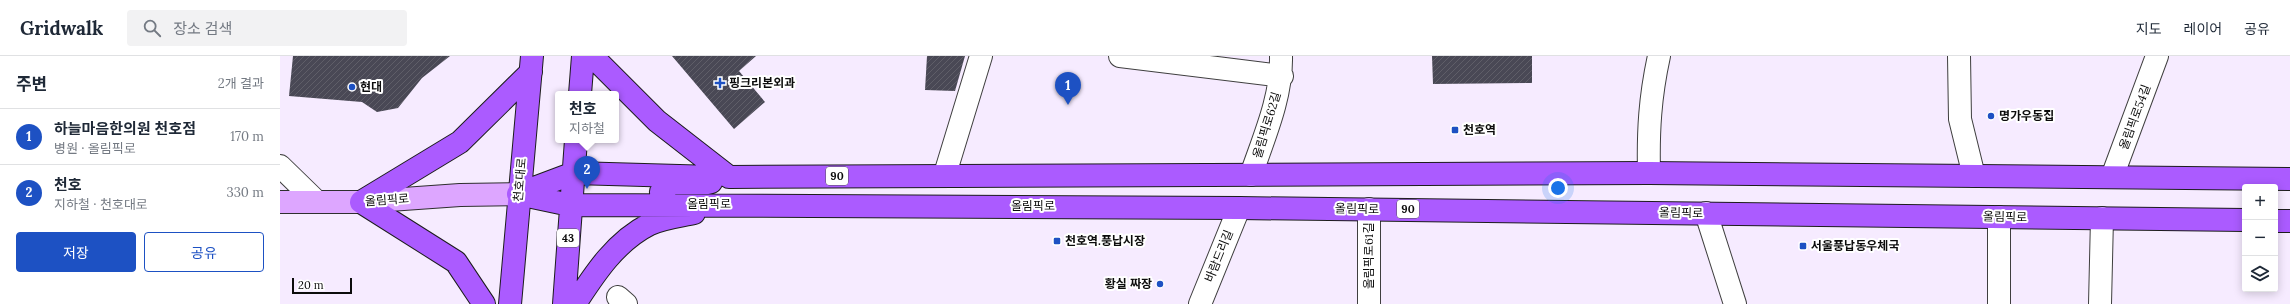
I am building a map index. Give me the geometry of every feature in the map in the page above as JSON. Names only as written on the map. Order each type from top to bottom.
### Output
[{"type":"main road","points":[[580,91],[583,56]]},
{"type":"main road","points":[[592,56],[657,121],[721,177],[707,183],[671,183],[666,185],[661,192],[663,198],[670,205]]},
{"type":"main road","points":[[484,304],[456,262],[361,202],[460,142],[532,64]]},
{"type":"main road","name":"천호대로","points":[[510,304],[518,194],[532,64]]},
{"type":"main road","name":"43","points":[[564,304],[570,205],[576,143]]},
{"type":"main road","name":"올림픽로","points":[[518,194],[574,173],[721,177],[945,174],[1251,175],[1649,173],[2290,179]]},
{"type":"main road","name":"올림픽로","points":[[280,202],[361,202],[460,195],[518,194],[570,205],[727,204],[1369,209],[2242,220]]},
{"type":"main road","points":[[575,304],[594,274],[616,248],[650,224],[727,204]]},
{"type":"main road","points":[[2278,221],[2290,221]]},
{"type":"street","points":[[945,174],[981,56]]},
{"type":"street","name":"올림픽로62길","points":[[1120,56],[1282,66],[1268,128],[1251,175]]},
{"type":"street","points":[[1649,173],[1648,128],[1652,88],[1659,56]]},
{"type":"street","points":[[1959,56],[1960,119],[1974,176]]},
{"type":"street","name":"올림픽로54길","points":[[2112,177],[2158,56]]},
{"type":"street","points":[[280,166],[317,202]]},
{"type":"street","name":"바람드리길","points":[[1200,304],[1239,208]]},
{"type":"street","name":"올림픽로61길","points":[[1369,209],[1369,304]]},
{"type":"street","points":[[1706,213],[1735,304]]},
{"type":"street","points":[[1999,217],[1999,304]]},
{"type":"street","points":[[2100,304],[2102,218]]},
{"type":"building","name":"현대","points":[[293,56],[450,56],[422,78],[398,108],[377,112],[362,102],[289,96]]},
{"type":"building","points":[[672,56],[756,56],[739,71],[765,102],[734,129]]},
{"type":"building","points":[[927,56],[965,56],[955,91],[925,90]]},
{"type":"building","points":[[1432,56],[1532,56],[1532,83],[1433,84]]},
{"type":"place","name":"핑크리본외과","points":[[720,83]]},
{"type":"place","name":"현대","points":[[352,87]]},
{"type":"place","name":"하늘마음한의원 천호점","points":[[1068,105]]},
{"type":"place","name":"명가우동집","points":[[1991,116]]},
{"type":"place","name":"천호역","points":[[1455,130]]},
{"type":"place","name":"천호","points":[[587,189]]},
{"type":"place","name":"천호역.풍납시장","points":[[1057,241]]},
{"type":"place","name":"서울풍납동우체국","points":[[1803,246]]},
{"type":"place","name":"황실 짜장","points":[[1160,284]]}]
